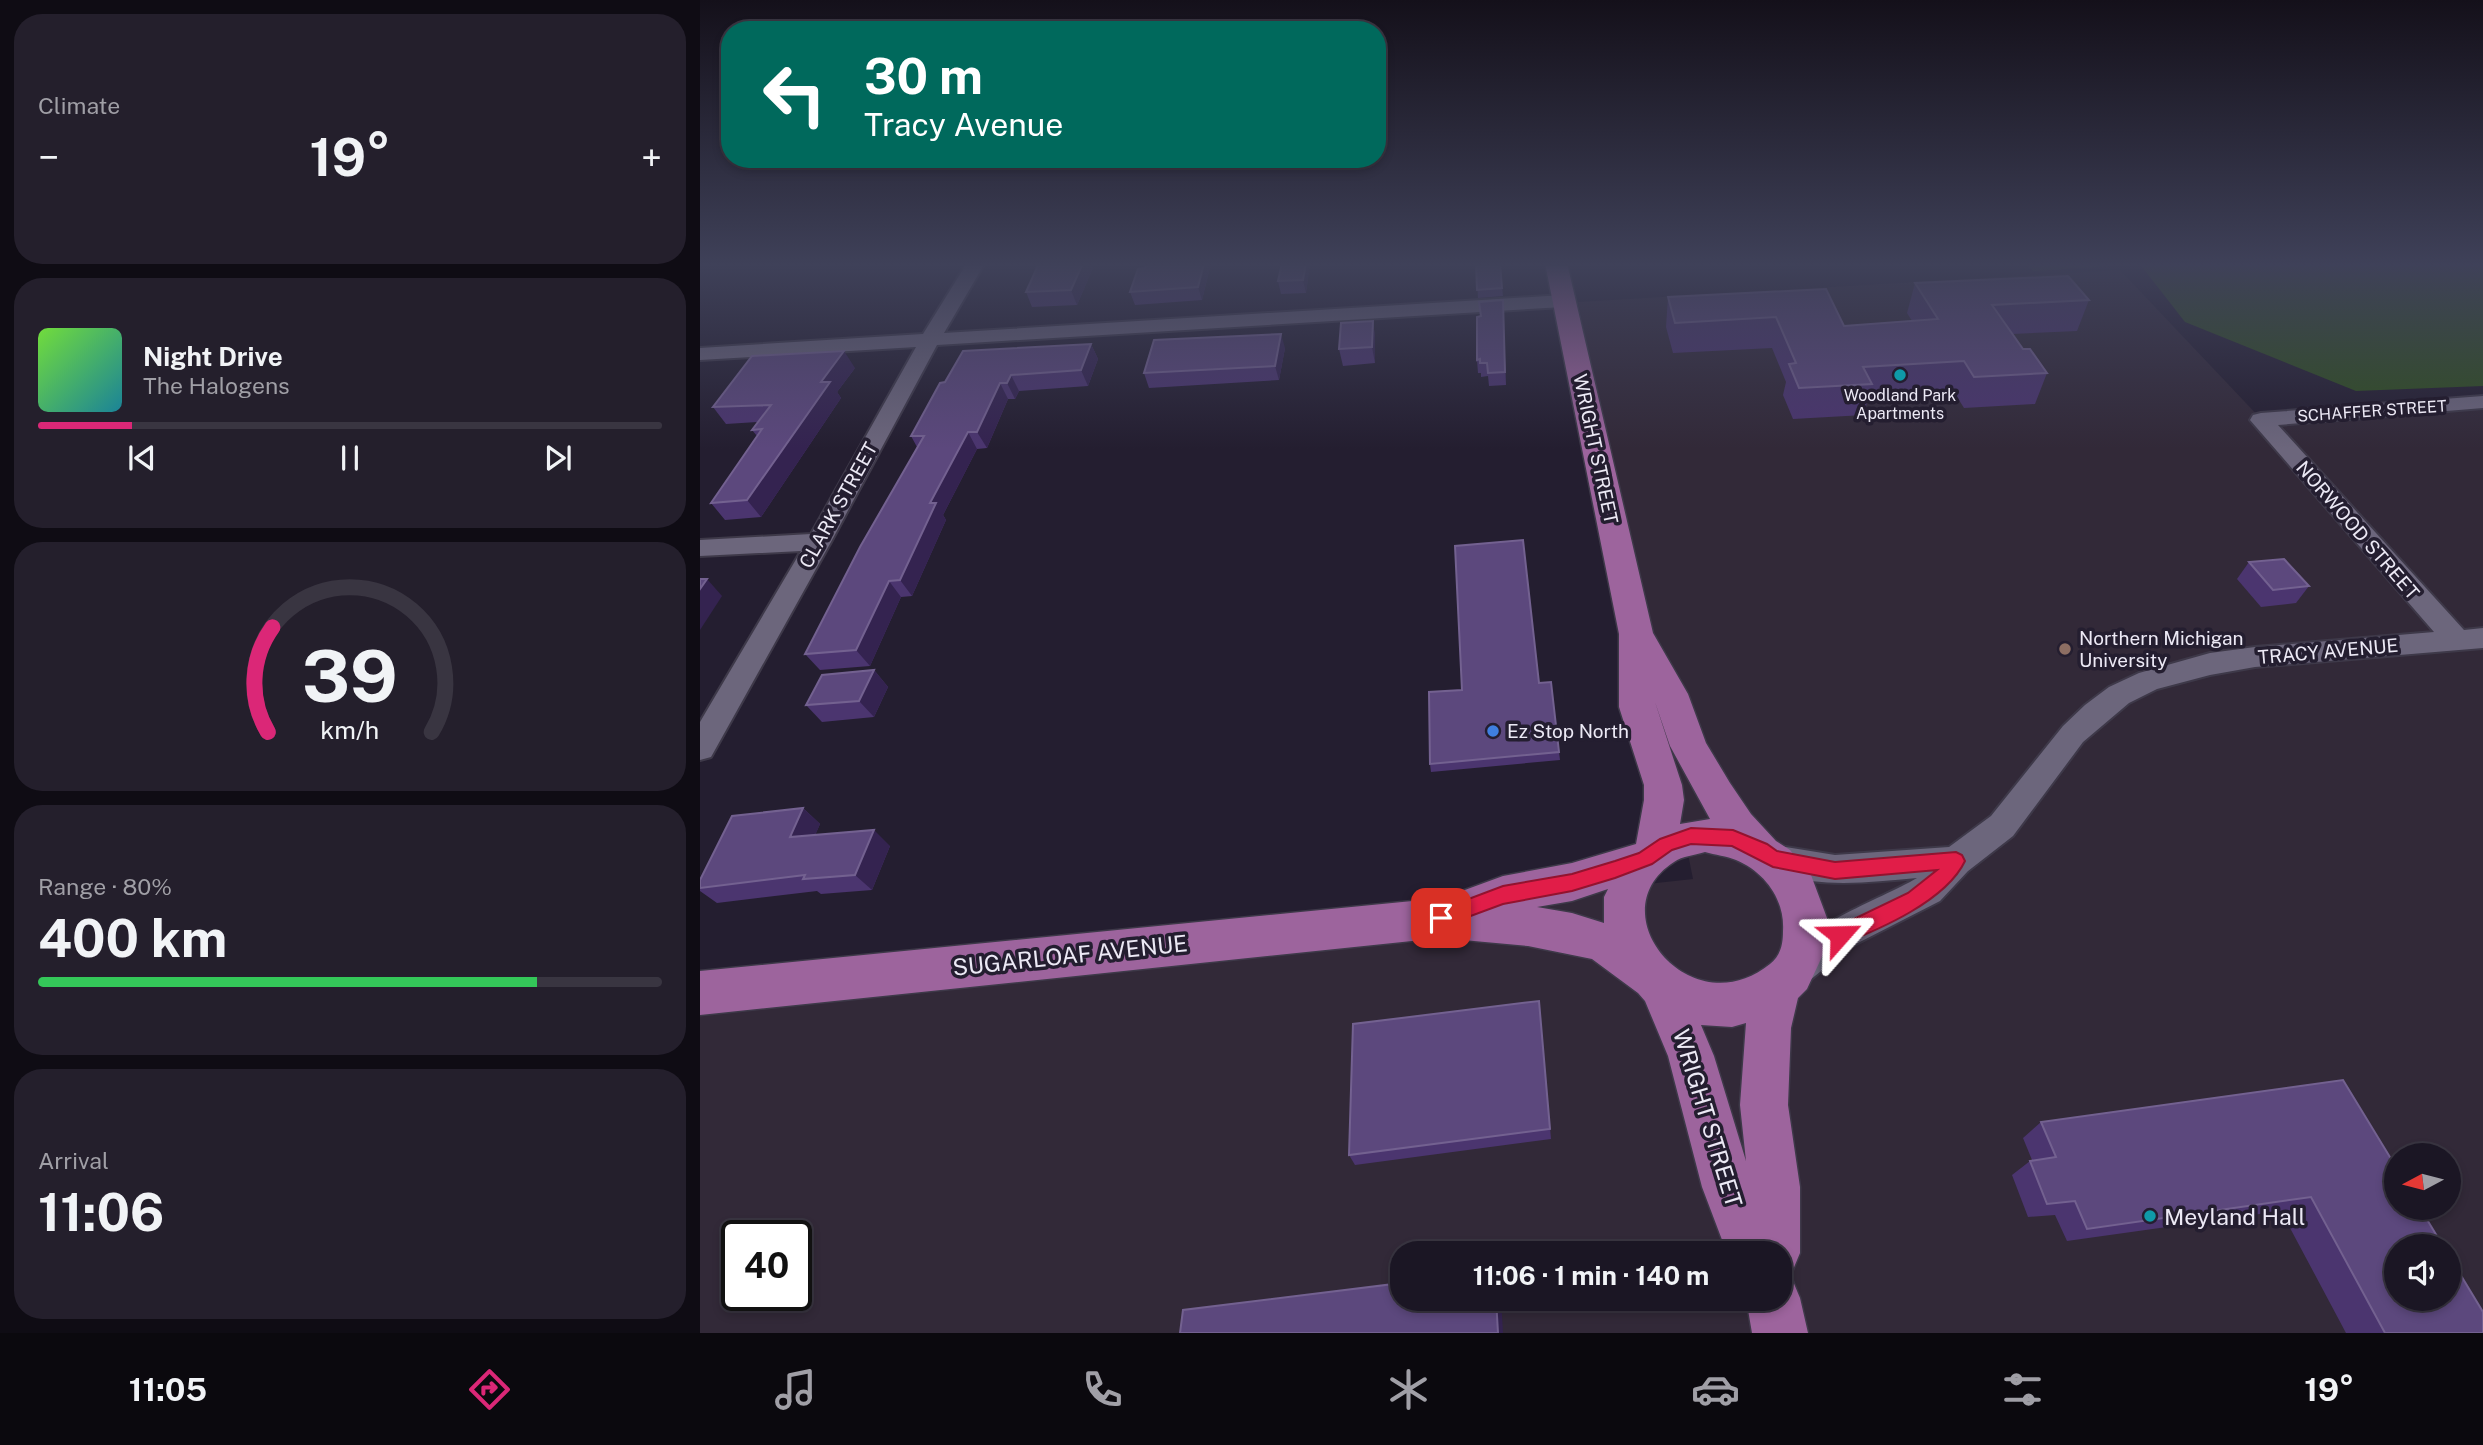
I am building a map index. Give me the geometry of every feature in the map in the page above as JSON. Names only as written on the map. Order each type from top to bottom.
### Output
[{"type":"main road","name":"WRIGHT STREET","points":[[1568,325],[1636,634],[1637,707],[1663,785],[1664,800],[1650,855]]},
{"type":"main road","name":"WRIGHT STREET","points":[[1636,634],[1670,694],[1689,746],[1721,803],[1737,826],[1767,854]]},
{"type":"main road","points":[[1705,835],[1733,838],[1767,854],[1793,879],[1807,919],[1804,947],[1785,979],[1746,1002],[1731,1006],[1686,999],[1655,980],[1640,964],[1627,940],[1622,918],[1625,892],[1637,869],[1650,855],[1678,839],[1705,835]]},
{"type":"main road","name":"SUGARLOAF AVENUE","points":[[1441,918],[1503,895],[1572,883],[1650,855]]},
{"type":"main road","name":"SUGARLOAF AVENUE","points":[[700,993],[1441,918],[1528,927],[1596,940],[1613,947],[1655,980]]},
{"type":"main road","name":"WRIGHT STREET","points":[[1773,1241],[1774,1187],[1764,1104],[1768,1028],[1785,979]]},
{"type":"main road","name":"WRIGHT STREET","points":[[1655,980],[1691,1056],[1728,1187],[1749,1241]]},
{"type":"main road","points":[[1776,1311],[1780,1333]]},
{"type":"street","name":"CLARK STREET","points":[[700,748],[819,542],[939,325]]},
{"type":"street","points":[[700,354],[1179,325]]},
{"type":"street","name":"SCHAFFER STREET","points":[[2262,420],[2483,402]]},
{"type":"street","name":"NORWOOD STREET","points":[[2262,420],[2469,639]]},
{"type":"street","points":[[700,548],[819,542]]},
{"type":"street","name":"TRACY AVENUE","points":[[1785,979],[1840,935],[1928,890],[1944,877],[1956,861],[2002,825],[2073,734],[2095,712],[2119,695],[2149,681],[2210,664],[2255,657],[2469,639]]},
{"type":"street","points":[[1767,854],[1835,870],[1956,861]]},
{"type":"shaded area","name":"Northern Michigan University","points":[[1583,325],[2172,325],[2262,420],[2483,404],[2483,1333],[700,1333],[700,988],[1693,879]]},
{"type":"green space","points":[[2193,325],[2483,325],[2483,386],[2356,391]]},
{"type":"building","points":[[1341,325],[1373,325],[1372,347],[1339,349]]},
{"type":"building","points":[[1477,325],[1504,325],[1505,372],[1488,373],[1487,363],[1477,360]]},
{"type":"building","points":[[1780,325],[2006,325],[2023,349],[2030,349],[2047,373],[1974,377],[1964,361],[1863,367],[1872,384],[1799,388],[1789,364],[1796,363]]},
{"type":"building","points":[[1281,334],[1275,366],[1144,373],[1154,340]]},
{"type":"building","points":[[1091,344],[1081,370],[1011,375],[1007,383],[1000,383],[977,432],[968,432],[930,503],[936,503],[900,580],[889,581],[856,650],[805,654],[860,547],[924,436],[911,436],[940,383],[945,382],[963,351]]},
{"type":"building","points":[[844,351],[821,382],[830,382],[747,500],[711,503],[762,429],[752,430],[771,405],[713,407],[752,356]]},
{"type":"building","points":[[1523,540],[1539,683],[1551,682],[1559,752],[1430,764],[1429,692],[1462,690],[1455,546]]},
{"type":"building","points":[[2284,559],[2309,586],[2273,590],[2249,562]]},
{"type":"building","points":[[700,579],[707,579],[700,589]]},
{"type":"building","points":[[874,670],[859,701],[806,705],[822,675]]},
{"type":"building","points":[[803,808],[790,837],[874,830],[855,875],[803,879],[805,875],[700,888],[700,880],[732,816]]},
{"type":"building","points":[[1539,1001],[1550,1129],[1349,1155],[1353,1024]]},
{"type":"building","name":"Meyland Hall","points":[[2343,1080],[2384,1147],[2384,1220],[2427,1220],[2436,1234],[2384,1234],[2384,1311],[2461,1311],[2461,1276],[2483,1312],[2483,1333],[2385,1333],[2311,1197],[2087,1229],[2075,1201],[2047,1204],[2030,1161],[2056,1157],[2041,1122]]},
{"type":"building","points":[[1390,1284],[1390,1311],[1497,1311],[1498,1333],[1180,1333],[1183,1310]]},
{"type":"place","name":"Woodland Park Apartments","points":[[1900,375]]},
{"type":"place","name":"Northern Michigan University","points":[[2065,649]]},
{"type":"place","name":"Ez Stop North","points":[[1493,731]]},
{"type":"place","name":"Meyland Hall","points":[[2150,1216]]},
{"type":"route","points":[[1441,918],[1503,895],[1572,883],[1615,870],[1645,859],[1655,850],[1678,839],[1691,836],[1733,838],[1773,859],[1835,870],[1956,861],[1944,877],[1915,899],[1840,935]]}]
